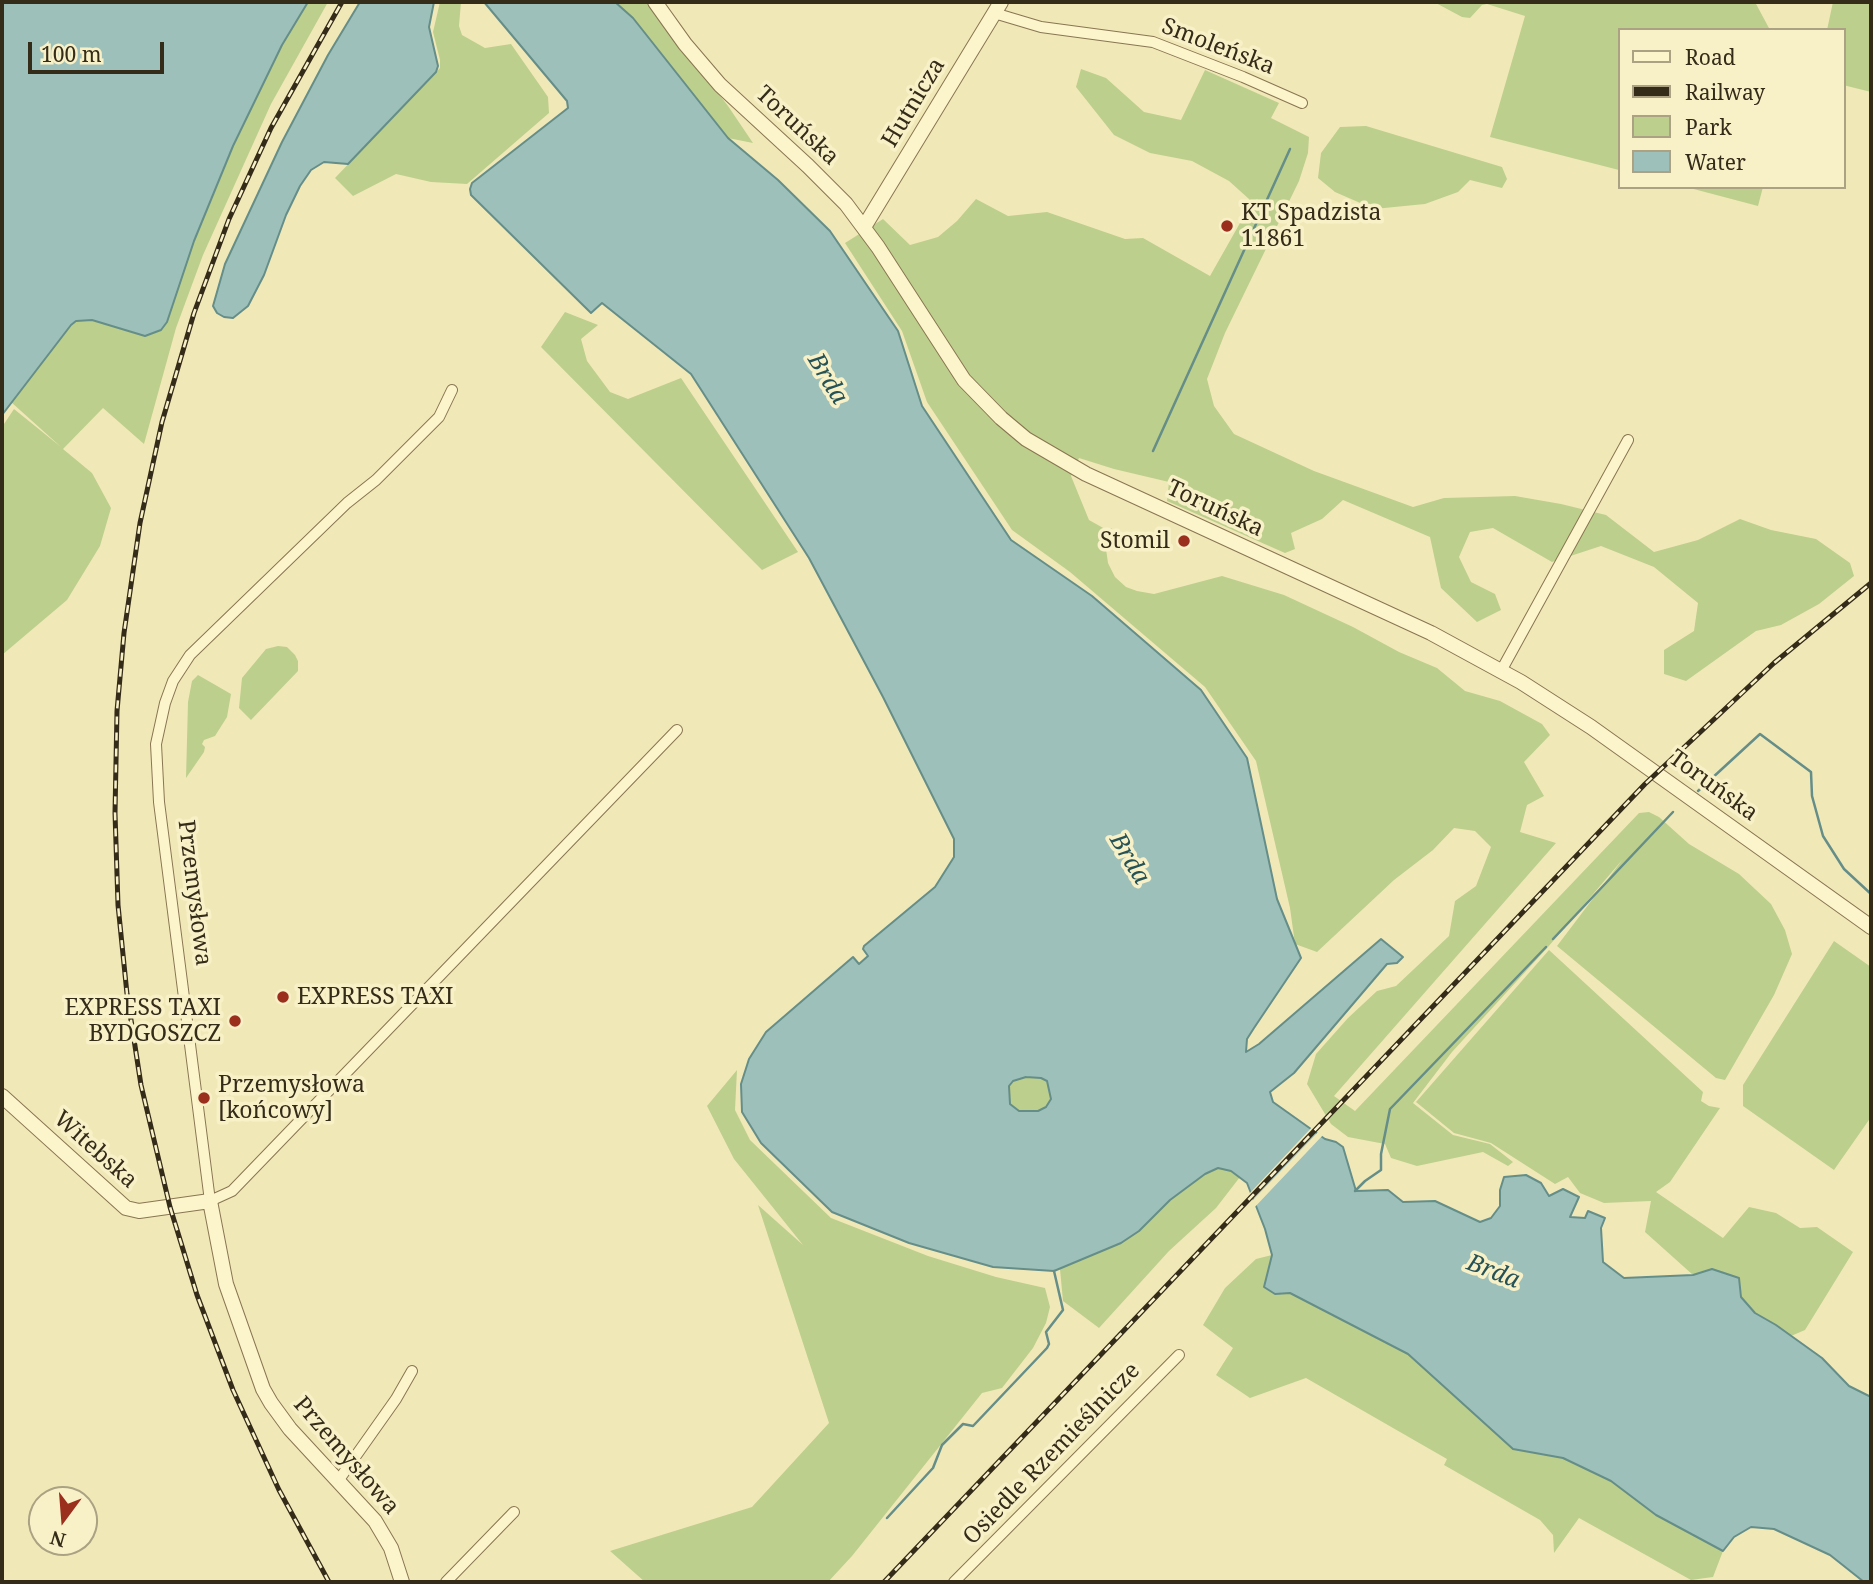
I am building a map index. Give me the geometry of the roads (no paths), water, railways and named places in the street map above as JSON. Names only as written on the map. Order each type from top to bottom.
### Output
[{"type":"street","name":"Toruńska","points":[[655,2],[685,44],[720,85],[822,179],[864,226],[964,380],[1026,439],[1086,474],[1431,633],[1501,671],[1589,726],[1871,928]]},
{"type":"street","name":"Hutnicza","points":[[864,226],[997,7]]},
{"type":"street","name":"Smoleńska","points":[[997,7],[1041,27],[1153,42],[1302,103]]},
{"type":"street","name":"Przemysłowa","points":[[402,1582],[394,1554],[365,1509],[290,1429],[271,1403],[263,1389],[226,1284],[210,1201],[159,802],[156,744],[160,719],[173,681],[190,655],[439,417],[452,390]]},
{"type":"street","points":[[1501,671],[1628,439]]},
{"type":"street","points":[[210,1201],[232,1191],[677,730]]},
{"type":"street","name":"Witebska","points":[[2,1096],[126,1208],[139,1211],[210,1201]]},
{"type":"street","name":"Osiedle Rzemieślnicze","points":[[954,1582],[1179,1355]]},
{"type":"street","points":[[338,1481],[390,1408],[412,1371]]},
{"type":"street","points":[[446,1582],[514,1512]]},
{"type":"water","points":[[2,2],[308,2],[282,45],[233,146],[194,241],[167,322],[161,330],[145,336],[92,320],[76,321],[2,415]]},
{"type":"water","points":[[360,2],[434,2],[429,27],[438,66],[436,72],[348,164],[324,162],[311,170],[286,215],[264,275],[248,306],[233,318],[224,317],[217,313],[213,306],[225,264],[282,142],[328,55]]},
{"type":"water","name":"Brda","points":[[484,2],[615,2],[633,18],[728,138],[778,180],[830,231],[898,331],[922,406],[1011,540],[1092,596],[1201,690],[1247,758],[1277,899],[1301,958],[1247,1039],[1246,1052],[1259,1044],[1381,939],[1403,957],[1397,963],[1387,964],[1294,1073],[1270,1092],[1273,1102],[1325,1139],[1343,1147],[1356,1191],[1388,1190],[1403,1202],[1435,1201],[1480,1222],[1491,1218],[1500,1206],[1500,1190],[1504,1177],[1526,1175],[1541,1183],[1549,1196],[1563,1189],[1579,1197],[1570,1217],[1585,1218],[1588,1211],[1605,1218],[1601,1228],[1603,1262],[1624,1278],[1693,1275],[1712,1269],[1739,1278],[1741,1297],[1755,1313],[1822,1358],[1849,1386],[1871,1397],[1871,1582],[1864,1582],[1830,1555],[1774,1529],[1751,1527],[1734,1537],[1723,1551],[1656,1515],[1611,1481],[1563,1458],[1513,1449],[1408,1354],[1290,1293],[1275,1294],[1264,1287],[1272,1255],[1265,1229],[1247,1183],[1231,1171],[1218,1168],[1205,1174],[1170,1200],[1139,1231],[1121,1243],[1054,1271],[993,1267],[909,1243],[832,1212],[761,1143],[742,1112],[741,1084],[749,1059],[766,1032],[853,957],[859,964],[868,956],[864,946],[935,887],[954,857],[954,839],[809,558],[691,374],[602,303],[591,313],[471,195],[472,183],[568,108],[567,101]],"holes":[[[1026,1077],[1047,1081],[1051,1099],[1046,1107],[1038,1111],[1019,1111],[1010,1104],[1009,1086],[1013,1081]]]},
{"type":"waterway","points":[[1153,451],[1290,149]]},
{"type":"waterway","points":[[1698,791],[1760,734],[1811,772],[1812,796],[1823,836],[1844,869],[1871,894]]},
{"type":"waterway","points":[[1553,939],[1673,812]]},
{"type":"waterway","points":[[1355,1191],[1381,1170],[1381,1154],[1390,1109],[1546,947]]},
{"type":"waterway","points":[[887,1518],[933,1468],[942,1445],[963,1424],[973,1426],[1047,1348],[1049,1344],[1046,1332],[1063,1310],[1054,1271]]},
{"type":"railway","points":[[329,1582],[279,1490],[233,1390],[197,1295],[170,1207],[141,1085],[127,994],[118,905],[115,813],[117,711],[124,633],[140,523],[162,422],[194,313],[229,219],[271,128],[342,2]]},
{"type":"railway","points":[[884,1582],[1645,784],[1774,663],[1871,583]]},
{"type":"place","name":"KT Spadzista 11861","points":[[1227,226]]},
{"type":"place","name":"Stomil","points":[[1184,541]]},
{"type":"place","name":"EXPRESS TAXI","points":[[283,997]]},
{"type":"place","name":"EXPRESS TAXI BYDGOSZCZ","points":[[235,1021]]},
{"type":"place","name":"Przemysłowa [końcowy]","points":[[204,1098]]}]
